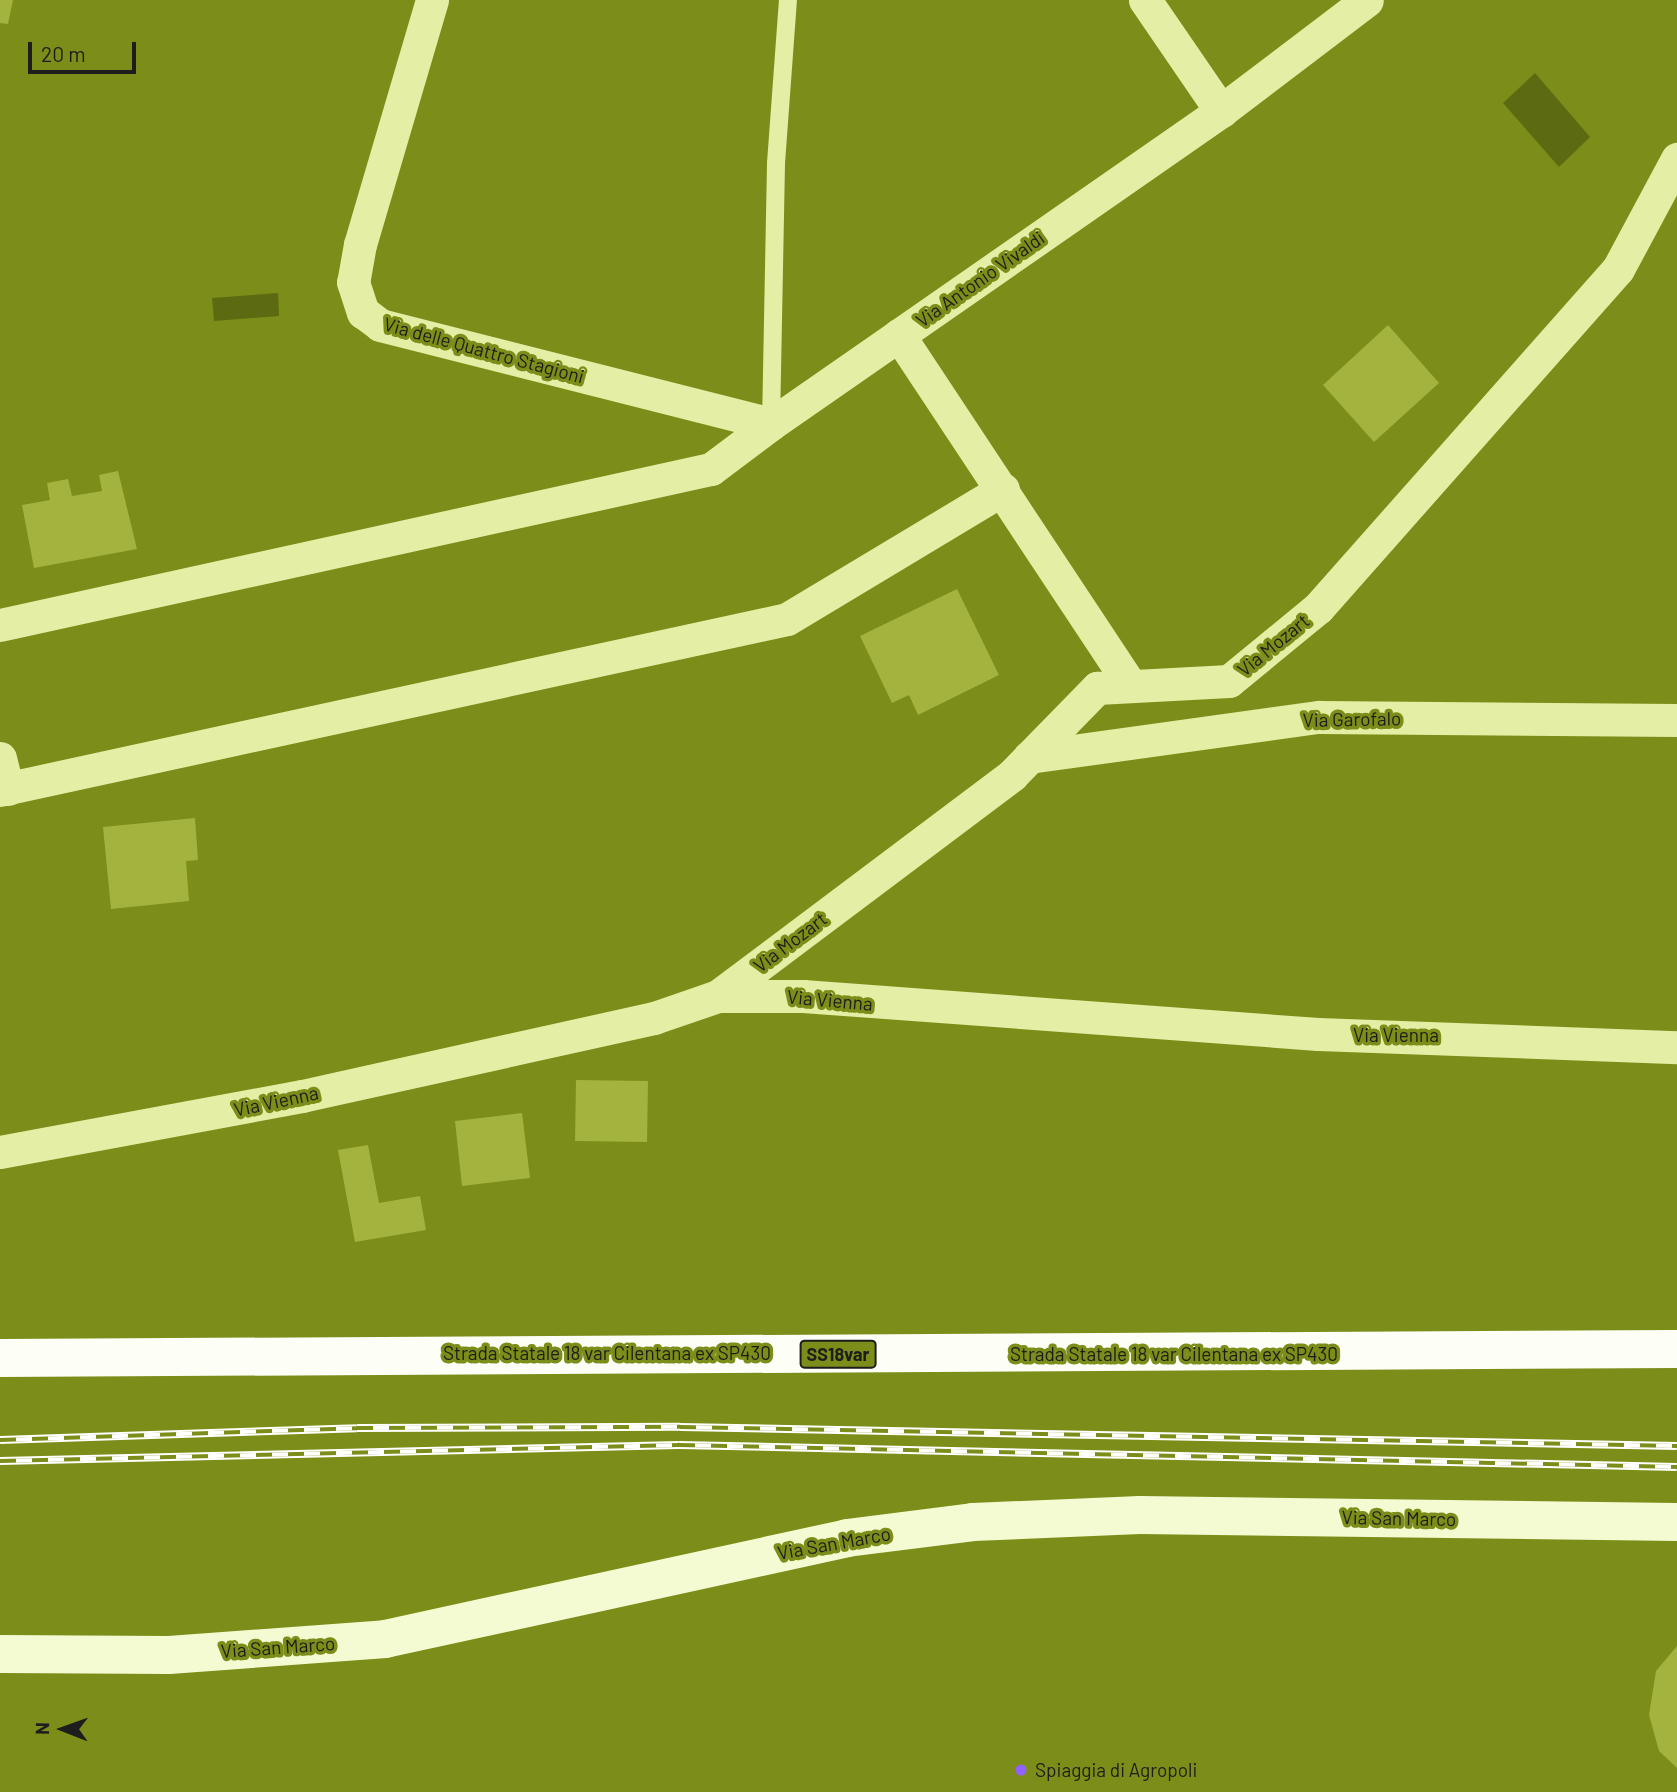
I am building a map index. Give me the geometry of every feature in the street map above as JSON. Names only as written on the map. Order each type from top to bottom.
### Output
[{"type":"highway","name":"Strada Statale 18 var Cilentana ex SP430","points":[[0,1358],[1677,1349]]},
{"type":"main road","name":"Via San Marco","points":[[0,1654],[169,1655],[385,1639],[847,1538],[974,1522],[1140,1515],[1677,1522]]},
{"type":"street","name":"Via delle Quattro Stagioni","points":[[432,0],[360,244],[354,282],[363,312],[380,325],[771,424]]},
{"type":"street","points":[[1145,0],[1221,111]]},
{"type":"street","name":"Via Antonio Vivaldi","points":[[1131,686],[900,335],[1221,111],[1367,0]]},
{"type":"street","name":"Via Mozart","points":[[718,996],[1029,757],[1097,688],[1229,681],[1318,608],[1618,269],[1677,159]]},
{"type":"street","points":[[0,625],[711,469],[900,335]]},
{"type":"street","points":[[3,779],[787,619],[1003,489]]},
{"type":"street","name":"Via Garofalo","points":[[1029,757],[1318,717],[1677,720]]},
{"type":"street","name":"Via Vienna","points":[[0,1152],[302,1096],[654,1018],[718,996],[803,996],[1318,1034],[1677,1047]]},
{"type":"lane","points":[[771,424],[776,163],[788,0]]},
{"type":"shaded area","points":[[1535,73],[1590,137],[1559,167],[1503,103]]},
{"type":"shaded area","points":[[278,293],[279,316],[214,321],[212,298]]},
{"type":"building","points":[[0,0],[13,0],[8,24],[0,23]]},
{"type":"building","points":[[1388,325],[1439,383],[1374,442],[1323,385]]},
{"type":"building","points":[[118,471],[137,549],[34,568],[22,505],[50,500],[47,483],[68,479],[72,496],[102,491],[99,475]]},
{"type":"building","points":[[957,589],[999,675],[918,715],[909,695],[892,703],[860,636]]},
{"type":"building","points":[[195,818],[198,860],[186,861],[189,901],[111,909],[103,827]]},
{"type":"building","points":[[576,1080],[648,1081],[647,1142],[575,1141]]},
{"type":"building","points":[[522,1113],[530,1178],[462,1186],[455,1121]]},
{"type":"building","points":[[368,1145],[379,1203],[420,1196],[426,1230],[355,1242],[338,1150]]},
{"type":"building","points":[[1677,1646],[1677,1768],[1659,1751],[1649,1715],[1656,1671]]},
{"type":"railway","points":[[0,1440],[357,1428],[680,1427],[1677,1446]]},
{"type":"railway","points":[[0,1461],[679,1445],[1677,1467]]},
{"type":"place","name":"Spiaggia di Agropoli","points":[[1021,1770]]}]
